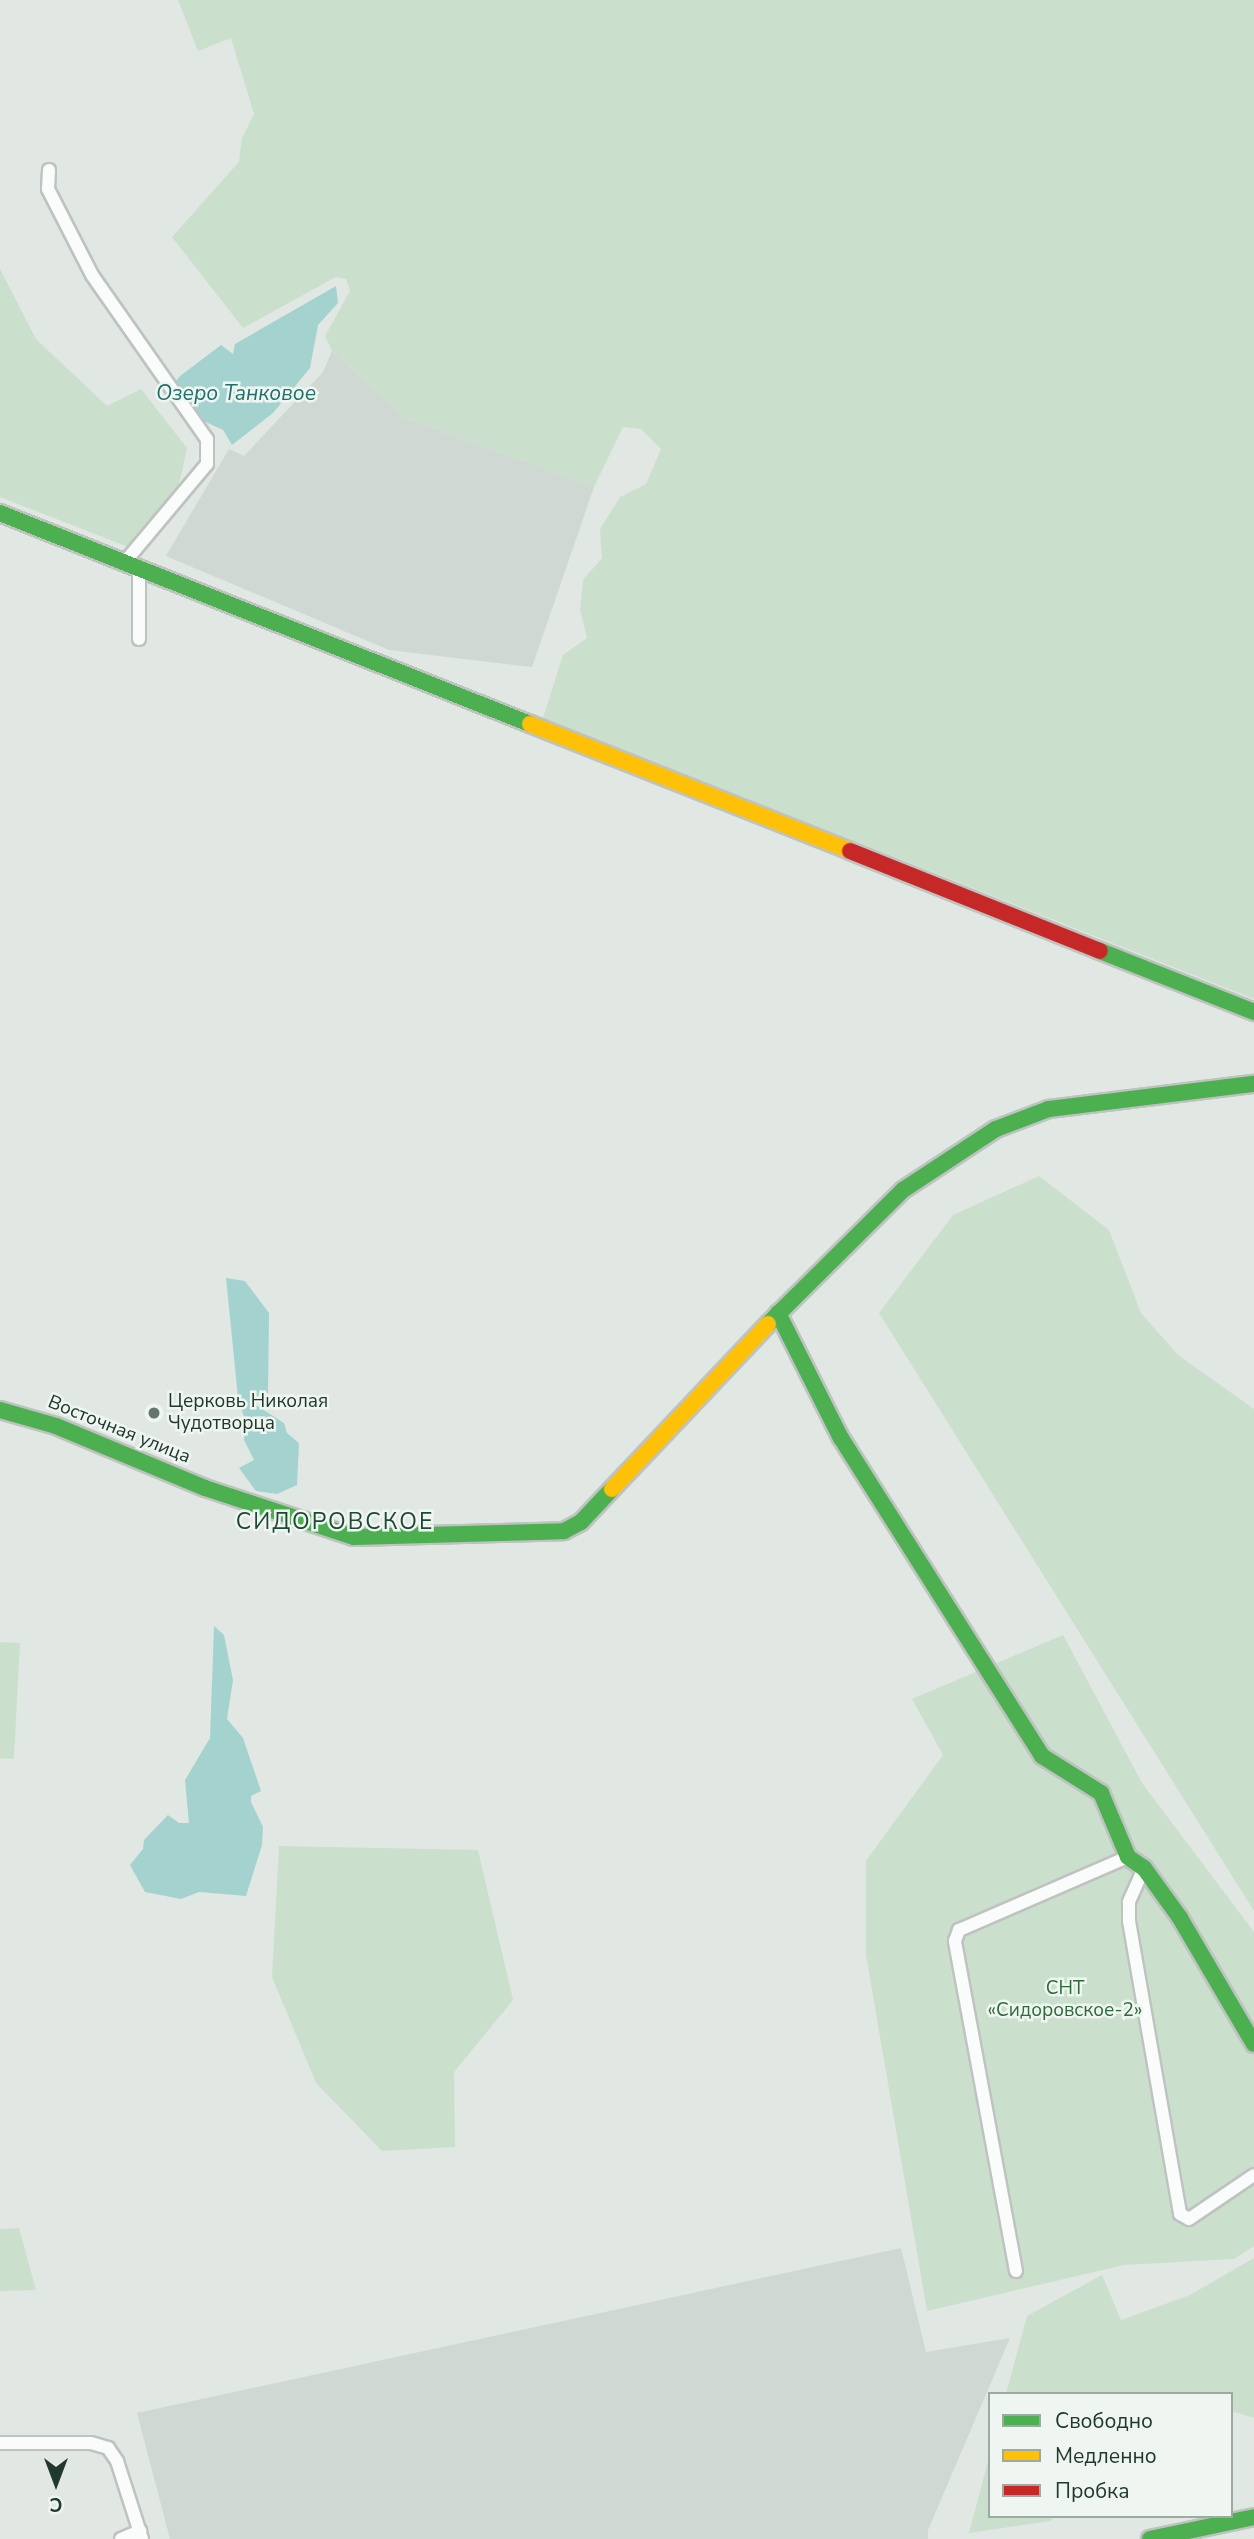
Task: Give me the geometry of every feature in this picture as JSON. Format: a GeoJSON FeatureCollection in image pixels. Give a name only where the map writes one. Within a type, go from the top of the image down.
{"type":"FeatureCollection","features":[{"type":"Feature","properties":{"kind":"main road"},"geometry":{"type":"LineString","coordinates":[[0,513],[1254,1012]]}},
{"type":"Feature","properties":{"kind":"main road","name":"Восточная улица"},"geometry":{"type":"LineString","coordinates":[[0,1410],[56,1426],[205,1489],[354,1537],[564,1531],[581,1522],[778,1313],[903,1190],[996,1129],[1049,1109],[1254,1084]]}},
{"type":"Feature","properties":{"kind":"main road"},"geometry":{"type":"LineString","coordinates":[[778,1313],[841,1438],[1042,1756],[1101,1793],[1128,1857],[1144,1868],[1254,2044]]}},
{"type":"Feature","properties":{"kind":"main road"},"geometry":{"type":"LineString","coordinates":[[1150,2539],[1254,2517]]}},
{"type":"Feature","properties":{"kind":"street"},"geometry":{"type":"LineString","coordinates":[[49,170],[48,189],[92,275],[207,439],[206,464],[132,566],[139,639]]}},
{"type":"Feature","properties":{"kind":"street"},"geometry":{"type":"LineString","coordinates":[[1016,2271],[955,1941],[959,1930],[1128,1857]]}},
{"type":"Feature","properties":{"kind":"street"},"geometry":{"type":"LineString","coordinates":[[1144,1868],[1129,1902],[1129,1921],[1180,2214],[1189,2219],[1254,2175]]}},
{"type":"Feature","properties":{"kind":"street"},"geometry":{"type":"LineString","coordinates":[[0,2442],[100,2445],[114,2455],[141,2535],[121,2539]]}},
{"type":"Feature","properties":{"kind":"shaded area"},"geometry":{"type":"Polygon","coordinates":[[[332,351],[405,418],[594,487],[532,667],[389,650],[166,556],[229,449],[244,456],[323,372],[332,351]]]}},
{"type":"Feature","properties":{"kind":"shaded area"},"geometry":{"type":"Polygon","coordinates":[[[901,2248],[926,2352],[1010,2338],[928,2530],[928,2539],[170,2539],[137,2413],[901,2248]]]}},
{"type":"Feature","properties":{"kind":"green space"},"geometry":{"type":"Polygon","coordinates":[[[178,0],[1254,0],[1254,999],[543,718],[563,655],[587,638],[580,610],[583,580],[602,558],[600,529],[620,497],[646,484],[661,449],[641,429],[623,427],[594,487],[405,418],[332,351],[325,336],[350,291],[346,279],[336,277],[243,328],[172,237],[239,162],[242,138],[254,114],[231,38],[198,51],[178,0]]]}},
{"type":"Feature","properties":{"kind":"green space"},"geometry":{"type":"Polygon","coordinates":[[[0,269],[36,339],[107,406],[141,389],[187,448],[177,494],[131,548],[0,497],[0,269]]]}},
{"type":"Feature","properties":{"kind":"green space"},"geometry":{"type":"Polygon","coordinates":[[[1039,1176],[1109,1230],[1141,1313],[1178,1355],[1254,1409],[1254,1911],[879,1313],[953,1215],[1039,1176]]]}},
{"type":"Feature","properties":{"kind":"green space","name":"СНТ «Сидоровское-2»"},"geometry":{"type":"Polygon","coordinates":[[[1063,1635],[1142,1783],[1254,1932],[1254,2246],[1234,2259],[1124,2265],[927,2311],[866,1955],[866,1861],[943,1755],[912,1699],[1063,1635]]]}},
{"type":"Feature","properties":{"kind":"green space"},"geometry":{"type":"Polygon","coordinates":[[[0,1642],[20,1643],[14,1759],[0,1758],[0,1642]]]}},
{"type":"Feature","properties":{"kind":"green space"},"geometry":{"type":"Polygon","coordinates":[[[279,1846],[478,1850],[513,2000],[454,2072],[455,2147],[382,2151],[316,2083],[272,1977],[279,1846]]]}},
{"type":"Feature","properties":{"kind":"green space"},"geometry":{"type":"Polygon","coordinates":[[[19,2228],[36,2290],[0,2291],[0,2229],[19,2228]]]}},
{"type":"Feature","properties":{"kind":"green space"},"geometry":{"type":"Polygon","coordinates":[[[1254,2258],[1254,2418],[1233,2412],[1233,2392],[1007,2392],[1027,2316],[1102,2275],[1121,2320],[1190,2295],[1254,2258]]]}},
{"type":"Feature","properties":{"kind":"green space"},"geometry":{"type":"Polygon","coordinates":[[[988,2462],[988,2518],[1052,2518],[1051,2521],[969,2533],[988,2462]]]}},
{"type":"Feature","properties":{"kind":"water","name":"Озеро Танковое"},"geometry":{"type":"Polygon","coordinates":[[[336,286],[338,303],[318,325],[310,368],[273,413],[232,445],[223,430],[197,418],[173,385],[180,376],[221,345],[233,354],[235,344],[336,286]]]}},
{"type":"Feature","properties":{"kind":"water"},"geometry":{"type":"Polygon","coordinates":[[[226,1278],[245,1281],[269,1313],[268,1393],[260,1390],[256,1405],[284,1423],[287,1433],[299,1443],[297,1485],[277,1494],[256,1491],[239,1468],[254,1460],[244,1440],[246,1423],[238,1398],[226,1278]]]}},
{"type":"Feature","properties":{"kind":"water"},"geometry":{"type":"Polygon","coordinates":[[[214,1626],[224,1635],[233,1680],[227,1719],[243,1738],[261,1791],[251,1796],[251,1802],[263,1827],[262,1845],[246,1896],[199,1892],[181,1899],[145,1892],[130,1865],[143,1849],[144,1840],[168,1815],[179,1823],[189,1823],[185,1780],[210,1738],[214,1626]]]}},
{"type":"Feature","properties":{"kind":"traffic: fast"},"geometry":{"type":"LineString","coordinates":[[0,513],[530,724]]}},
{"type":"Feature","properties":{"kind":"traffic: fast"},"geometry":{"type":"LineString","coordinates":[[1100,951],[1254,1012]]}},
{"type":"Feature","properties":{"kind":"traffic: fast"},"geometry":{"type":"LineString","coordinates":[[768,1324],[903,1190],[996,1129],[1049,1109],[1254,1084]]}},
{"type":"Feature","properties":{"kind":"traffic: fast"},"geometry":{"type":"LineString","coordinates":[[778,1313],[841,1438],[1042,1756],[1101,1793],[1128,1857],[1144,1868],[1180,1918],[1254,2044]]}},
{"type":"Feature","properties":{"kind":"traffic: fast"},"geometry":{"type":"LineString","coordinates":[[0,1410],[56,1426],[205,1488],[354,1537],[564,1531],[581,1522],[612,1489]]}},
{"type":"Feature","properties":{"kind":"traffic: fast"},"geometry":{"type":"LineString","coordinates":[[1150,2539],[1254,2517]]}},
{"type":"Feature","properties":{"kind":"traffic: slow"},"geometry":{"type":"LineString","coordinates":[[530,724],[850,851]]}},
{"type":"Feature","properties":{"kind":"traffic: slow"},"geometry":{"type":"LineString","coordinates":[[612,1489],[768,1324]]}},
{"type":"Feature","properties":{"kind":"traffic: jam"},"geometry":{"type":"LineString","coordinates":[[850,851],[1100,951]]}},
{"type":"Feature","properties":{"kind":"place","name":"Церковь Николая Чудотворца"},"geometry":{"type":"Point","coordinates":[154,1413]}},
{"type":"Feature","properties":{"kind":"district","name":"СИДОРОВСКОЕ"},"geometry":{"type":"Point","coordinates":[335,1522]}}]}
